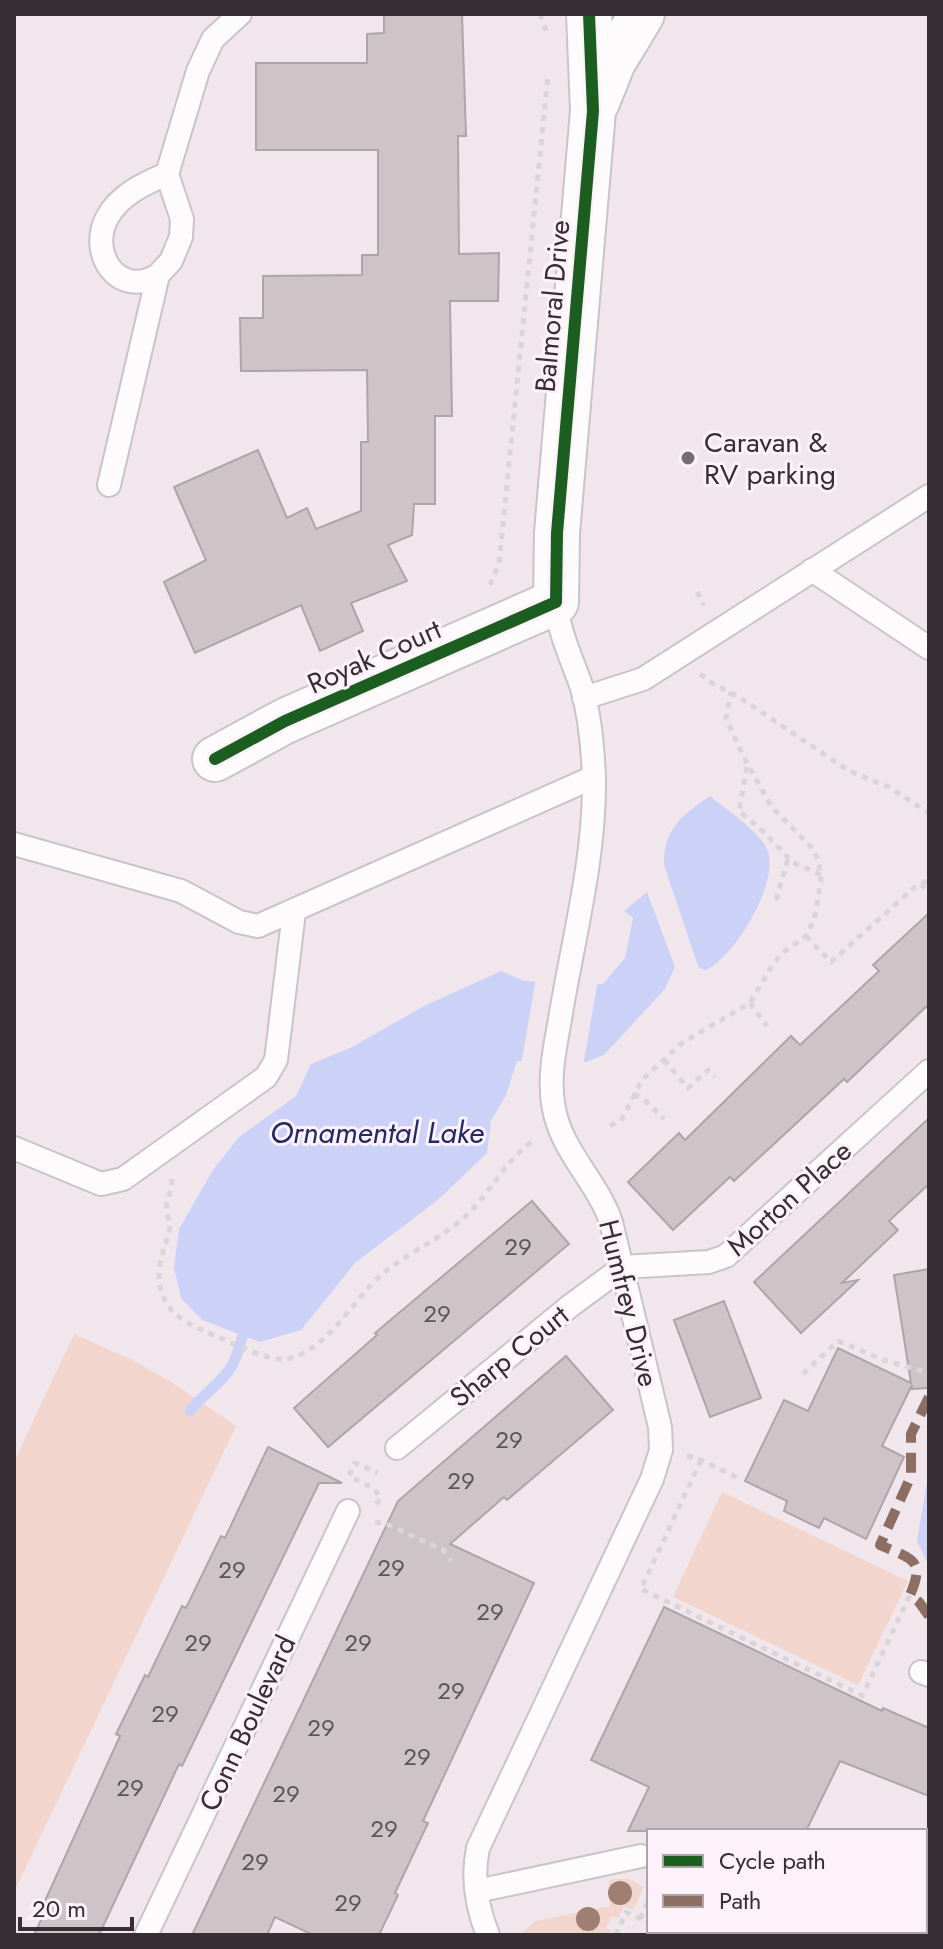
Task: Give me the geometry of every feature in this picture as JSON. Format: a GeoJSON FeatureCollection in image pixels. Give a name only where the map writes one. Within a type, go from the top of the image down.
{"type":"FeatureCollection","features":[{"type":"Feature","properties":{"kind":"street","name":"Balmoral Drive"},"geometry":{"type":"LineString","coordinates":[[556,602],[557,533],[593,111],[589,14]]}},
{"type":"Feature","properties":{"kind":"street"},"geometry":{"type":"LineString","coordinates":[[615,14],[636,14]]}},
{"type":"Feature","properties":{"kind":"street","name":"Balmoral Drive"},"geometry":{"type":"LineString","coordinates":[[593,111],[613,62],[642,14]]}},
{"type":"Feature","properties":{"kind":"street","name":"Royak Court"},"geometry":{"type":"LineString","coordinates":[[215,759],[285,721],[556,602]]}},
{"type":"Feature","properties":{"kind":"lane"},"geometry":{"type":"LineString","coordinates":[[109,485],[158,275],[176,252],[183,228],[181,212],[167,174],[205,53],[219,32],[240,14]]}},
{"type":"Feature","properties":{"kind":"lane"},"geometry":{"type":"LineString","coordinates":[[158,275],[144,281],[120,277],[107,266],[101,247],[105,222],[116,206],[141,186],[167,174]]}},
{"type":"Feature","properties":{"kind":"lane"},"geometry":{"type":"LineString","coordinates":[[584,698],[636,682],[929,496]]}},
{"type":"Feature","properties":{"kind":"lane"},"geometry":{"type":"LineString","coordinates":[[812,570],[929,648]]}},
{"type":"Feature","properties":{"kind":"lane","name":"Humfrey Drive"},"geometry":{"type":"LineString","coordinates":[[488,1935],[474,1875],[478,1848],[658,1462],[662,1445],[623,1267],[607,1210],[560,1131],[552,1089],[554,1054],[589,851],[594,777],[584,698],[559,628],[556,602]]}},
{"type":"Feature","properties":{"kind":"lane"},"geometry":{"type":"LineString","coordinates":[[14,844],[181,891],[249,925],[268,923],[594,777]]}},
{"type":"Feature","properties":{"kind":"lane"},"geometry":{"type":"LineString","coordinates":[[14,1148],[101,1184],[123,1179],[263,1079],[272,1070],[277,1054],[294,912]]}},
{"type":"Feature","properties":{"kind":"lane","name":"Morton Place"},"geometry":{"type":"LineString","coordinates":[[623,1267],[709,1262],[726,1256],[929,1071]]}},
{"type":"Feature","properties":{"kind":"lane","name":"Sharp Court"},"geometry":{"type":"LineString","coordinates":[[397,1448],[570,1306],[623,1267]]}},
{"type":"Feature","properties":{"kind":"lane","name":"Conn Boulevard"},"geometry":{"type":"LineString","coordinates":[[146,1935],[348,1511]]}},
{"type":"Feature","properties":{"kind":"lane"},"geometry":{"type":"LineString","coordinates":[[477,1891],[641,1856]]}},
{"type":"Feature","properties":{"kind":"path"},"geometry":{"type":"LineString","coordinates":[[540,14],[549,39]]}},
{"type":"Feature","properties":{"kind":"path"},"geometry":{"type":"LineString","coordinates":[[489,588],[499,564],[549,63]]}},
{"type":"Feature","properties":{"kind":"path"},"geometry":{"type":"LineString","coordinates":[[697,592],[703,602],[704,616],[698,625],[676,641],[705,679],[731,692],[849,771],[889,787],[929,813]]}},
{"type":"Feature","properties":{"kind":"path"},"geometry":{"type":"LineString","coordinates":[[610,1126],[622,1119],[642,1080],[664,1060],[698,1031],[750,1003],[773,964],[806,936],[814,920],[821,875],[819,861],[811,847],[776,812],[748,766],[726,718],[731,692]]}},
{"type":"Feature","properties":{"kind":"path"},"geometry":{"type":"LineString","coordinates":[[748,766],[739,811],[798,867],[821,875]]}},
{"type":"Feature","properties":{"kind":"path"},"geometry":{"type":"LineString","coordinates":[[776,900],[788,858]]}},
{"type":"Feature","properties":{"kind":"path"},"geometry":{"type":"LineString","coordinates":[[806,936],[831,962],[929,880]]}},
{"type":"Feature","properties":{"kind":"path"},"geometry":{"type":"LineString","coordinates":[[921,884],[929,893]]}},
{"type":"Feature","properties":{"kind":"path"},"geometry":{"type":"LineString","coordinates":[[750,1003],[767,1026]]}},
{"type":"Feature","properties":{"kind":"path"},"geometry":{"type":"LineString","coordinates":[[664,1060],[688,1088],[708,1070],[715,1077]]}},
{"type":"Feature","properties":{"kind":"path"},"geometry":{"type":"LineString","coordinates":[[634,1094],[664,1119]]}},
{"type":"Feature","properties":{"kind":"path"},"geometry":{"type":"LineString","coordinates":[[175,1142],[172,1188],[167,1204],[170,1229],[162,1252],[159,1283],[164,1299],[172,1312],[186,1323],[268,1357],[288,1358],[318,1342],[345,1317],[378,1277],[416,1249],[457,1225],[484,1197],[504,1166],[534,1140]]}},
{"type":"Feature","properties":{"kind":"path"},"geometry":{"type":"LineString","coordinates":[[803,1374],[838,1341],[884,1360],[929,1373]]}},
{"type":"Feature","properties":{"kind":"path"},"geometry":{"type":"LineString","coordinates":[[397,1448],[400,1455],[389,1478],[355,1463],[349,1476],[373,1488],[381,1498],[375,1504],[349,1491],[341,1507],[443,1550],[451,1561]]}},
{"type":"Feature","properties":{"kind":"path"},"geometry":{"type":"LineString","coordinates":[[682,1455],[701,1460],[740,1479]]}},
{"type":"Feature","properties":{"kind":"path"},"geometry":{"type":"LineString","coordinates":[[701,1460],[641,1589],[867,1698]]}},
{"type":"Feature","properties":{"kind":"path"},"geometry":{"type":"LineString","coordinates":[[866,1688],[910,1595]]}},
{"type":"Feature","properties":{"kind":"path"},"geometry":{"type":"LineString","coordinates":[[640,1919],[647,1904]]}},
{"type":"Feature","properties":{"kind":"path"},"geometry":{"type":"LineString","coordinates":[[616,1935],[626,1912],[647,1922]]}},
{"type":"Feature","properties":{"kind":"shaded area"},"geometry":{"type":"Polygon","coordinates":[[[74,1334],[134,1361],[171,1382],[236,1426],[14,1892],[14,1462],[74,1334]]]}},
{"type":"Feature","properties":{"kind":"shaded area"},"geometry":{"type":"Polygon","coordinates":[[[722,1492],[908,1581],[858,1685],[673,1597],[722,1492]]]}},
{"type":"Feature","properties":{"kind":"shaded area"},"geometry":{"type":"Polygon","coordinates":[[[611,1879],[629,1879],[644,1887],[633,1910],[624,1906],[618,1918],[612,1916],[606,1928],[612,1931],[610,1935],[519,1935],[536,1921],[610,1906],[611,1879]]]}},
{"type":"Feature","properties":{"kind":"water"},"geometry":{"type":"Polygon","coordinates":[[[710,796],[754,832],[765,845],[769,858],[763,894],[754,914],[730,949],[706,970],[699,968],[664,865],[667,842],[676,824],[710,796]]]}},
{"type":"Feature","properties":{"kind":"water","name":"Ornamental Lake"},"geometry":{"type":"Polygon","coordinates":[[[647,892],[675,967],[665,989],[604,1055],[586,1062],[517,1061],[506,1095],[491,1121],[487,1153],[439,1199],[355,1263],[301,1330],[260,1342],[202,1320],[181,1298],[174,1267],[179,1229],[213,1170],[239,1137],[296,1096],[311,1064],[350,1048],[426,1005],[501,971],[524,981],[603,984],[625,958],[633,918],[624,911],[647,892]]]}},
{"type":"Feature","properties":{"kind":"water"},"geometry":{"type":"Polygon","coordinates":[[[929,1470],[929,1567],[917,1541],[929,1470]]]}},
{"type":"Feature","properties":{"kind":"pier"},"geometry":{"type":"Polygon","coordinates":[[[536,978],[598,980],[583,1066],[521,1065],[536,978]]]}},
{"type":"Feature","properties":{"kind":"building"},"geometry":{"type":"Polygon","coordinates":[[[384,14],[462,14],[466,136],[458,136],[459,254],[499,253],[498,301],[450,301],[452,416],[435,416],[435,504],[414,504],[412,535],[388,545],[407,581],[351,603],[363,631],[320,651],[301,605],[195,653],[164,582],[206,560],[174,487],[258,450],[287,518],[307,508],[316,529],[361,511],[361,442],[368,442],[367,370],[241,371],[240,318],[263,318],[263,276],[362,275],[362,255],[378,255],[378,150],[256,150],[256,63],[367,63],[367,34],[384,33],[384,14]]]}},
{"type":"Feature","properties":{"kind":"building"},"geometry":{"type":"Polygon","coordinates":[[[929,913],[929,1004],[847,1082],[844,1079],[734,1181],[730,1177],[673,1230],[628,1182],[679,1133],[685,1140],[791,1036],[800,1045],[879,971],[873,965],[929,913]]]}},
{"type":"Feature","properties":{"kind":"building"},"geometry":{"type":"Polygon","coordinates":[[[929,1118],[929,1184],[889,1221],[898,1230],[842,1283],[858,1280],[801,1333],[754,1282],[929,1118]]]}},
{"type":"Feature","properties":{"kind":"building"},"geometry":{"type":"Polygon","coordinates":[[[532,1201],[569,1244],[328,1447],[294,1408],[377,1335],[375,1333],[532,1201]]]}},
{"type":"Feature","properties":{"kind":"building"},"geometry":{"type":"Polygon","coordinates":[[[929,1269],[929,1388],[912,1389],[912,1385],[882,1446],[904,1457],[866,1539],[824,1518],[819,1528],[784,1511],[787,1501],[745,1481],[784,1400],[808,1411],[838,1348],[911,1383],[894,1275],[929,1269]]]}},
{"type":"Feature","properties":{"kind":"building"},"geometry":{"type":"Polygon","coordinates":[[[724,1301],[761,1398],[710,1417],[674,1320],[724,1301]]]}},
{"type":"Feature","properties":{"kind":"building"},"geometry":{"type":"Polygon","coordinates":[[[566,1356],[613,1410],[450,1544],[534,1583],[423,1821],[428,1823],[379,1935],[313,1935],[275,1917],[267,1935],[192,1935],[398,1501],[566,1356]]]}},
{"type":"Feature","properties":{"kind":"building"},"geometry":{"type":"Polygon","coordinates":[[[268,1447],[342,1483],[319,1483],[182,1766],[179,1764],[99,1935],[34,1935],[48,1905],[44,1903],[120,1736],[116,1734],[182,1606],[186,1608],[221,1536],[225,1538],[268,1447]]]}},
{"type":"Feature","properties":{"kind":"building"},"geometry":{"type":"Polygon","coordinates":[[[664,1607],[882,1711],[883,1708],[929,1728],[929,1796],[840,1761],[807,1829],[628,1831],[649,1787],[591,1760],[664,1607]]]}},
{"type":"Feature","properties":{"kind":"waterway"},"geometry":{"type":"LineString","coordinates":[[190,1411],[231,1367],[246,1322]]}},
{"type":"Feature","properties":{"kind":"marked path"},"geometry":{"type":"LineString","coordinates":[[929,1397],[911,1434],[911,1476],[880,1545],[913,1561],[916,1574],[910,1595],[929,1616]]}},
{"type":"Feature","properties":{"kind":"cycle path"},"geometry":{"type":"LineString","coordinates":[[215,759],[285,721],[556,602],[557,533],[593,111],[589,14]]}},
{"type":"Feature","properties":{"kind":"place","name":"Caravan & RV parking"},"geometry":{"type":"Point","coordinates":[688,458]}}]}
